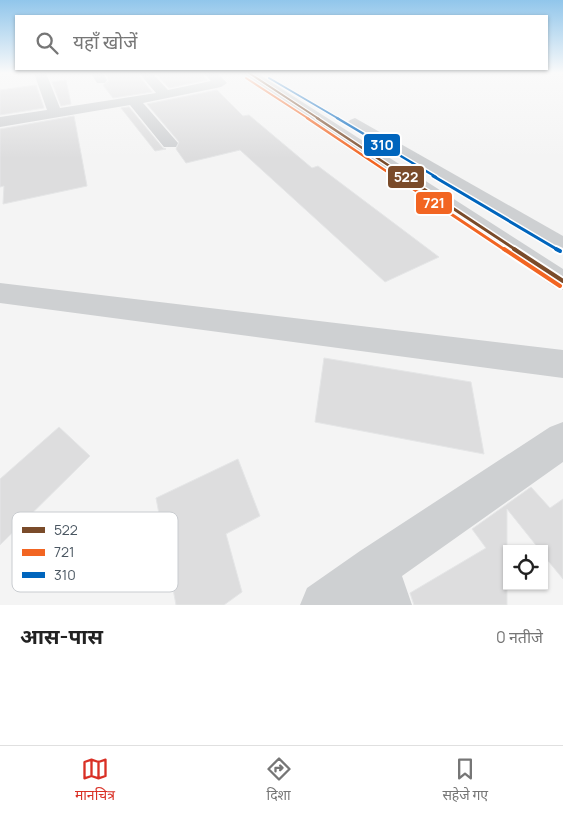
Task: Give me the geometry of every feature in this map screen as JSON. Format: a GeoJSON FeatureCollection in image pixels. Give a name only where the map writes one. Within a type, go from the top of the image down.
{"type":"FeatureCollection","features":[{"type":"Feature","properties":{"kind":"street"},"geometry":{"type":"LineString","coordinates":[[51,101],[55,112]]}},
{"type":"Feature","properties":{"kind":"street"},"geometry":{"type":"LineString","coordinates":[[0,122],[125,101]]}},
{"type":"Feature","properties":{"kind":"street"},"geometry":{"type":"LineString","coordinates":[[134,101],[170,143]]}},
{"type":"Feature","properties":{"kind":"street"},"geometry":{"type":"LineString","coordinates":[[292,101],[563,281]]}},
{"type":"Feature","properties":{"kind":"street"},"geometry":{"type":"LineString","coordinates":[[319,101],[563,246]]}},
{"type":"Feature","properties":{"kind":"street"},"geometry":{"type":"LineString","coordinates":[[0,293],[563,364]]}},
{"type":"Feature","properties":{"kind":"street"},"geometry":{"type":"LineString","coordinates":[[324,605],[382,586],[563,440]]}},
{"type":"Feature","properties":{"kind":"building"},"geometry":{"type":"Polygon","coordinates":[[[0,101],[42,101],[44,108],[0,115],[0,101]]]}},
{"type":"Feature","properties":{"kind":"building"},"geometry":{"type":"Polygon","coordinates":[[[59,101],[70,101],[71,104],[61,106],[59,101]]]}},
{"type":"Feature","properties":{"kind":"building"},"geometry":{"type":"Polygon","coordinates":[[[161,101],[228,101],[243,116],[249,115],[312,168],[318,166],[439,257],[385,282],[240,150],[186,163],[176,149],[179,142],[147,104],[161,101]]]}},
{"type":"Feature","properties":{"kind":"building"},"geometry":{"type":"Polygon","coordinates":[[[129,107],[163,148],[166,149],[155,151],[121,108],[129,107]]]}},
{"type":"Feature","properties":{"kind":"building"},"geometry":{"type":"Polygon","coordinates":[[[74,116],[87,186],[3,204],[4,186],[0,187],[0,129],[74,116]]]}},
{"type":"Feature","properties":{"kind":"building"},"geometry":{"type":"Polygon","coordinates":[[[324,358],[471,382],[484,454],[315,422],[324,358]]]}},
{"type":"Feature","properties":{"kind":"building"},"geometry":{"type":"Polygon","coordinates":[[[59,427],[90,456],[33,512],[12,512],[12,533],[0,545],[0,479],[59,427]]]}},
{"type":"Feature","properties":{"kind":"building"},"geometry":{"type":"Polygon","coordinates":[[[238,459],[260,516],[226,534],[242,592],[224,605],[176,605],[174,592],[178,592],[178,512],[159,512],[156,498],[238,459]]]}},
{"type":"Feature","properties":{"kind":"building"},"geometry":{"type":"Polygon","coordinates":[[[531,487],[550,508],[563,499],[563,579],[548,561],[548,545],[536,545],[507,509],[507,545],[503,545],[503,590],[507,590],[507,605],[414,605],[410,593],[486,548],[472,529],[531,487]]]}},
{"type":"Feature","properties":{"kind":"transit line","name":"721"},"geometry":{"type":"LineString","coordinates":[[281,101],[560,286]]}},
{"type":"Feature","properties":{"kind":"transit line","name":"522"},"geometry":{"type":"LineString","coordinates":[[292,101],[563,281]]}},
{"type":"Feature","properties":{"kind":"transit line","name":"310"},"geometry":{"type":"LineString","coordinates":[[308,101],[560,251]]}}]}
